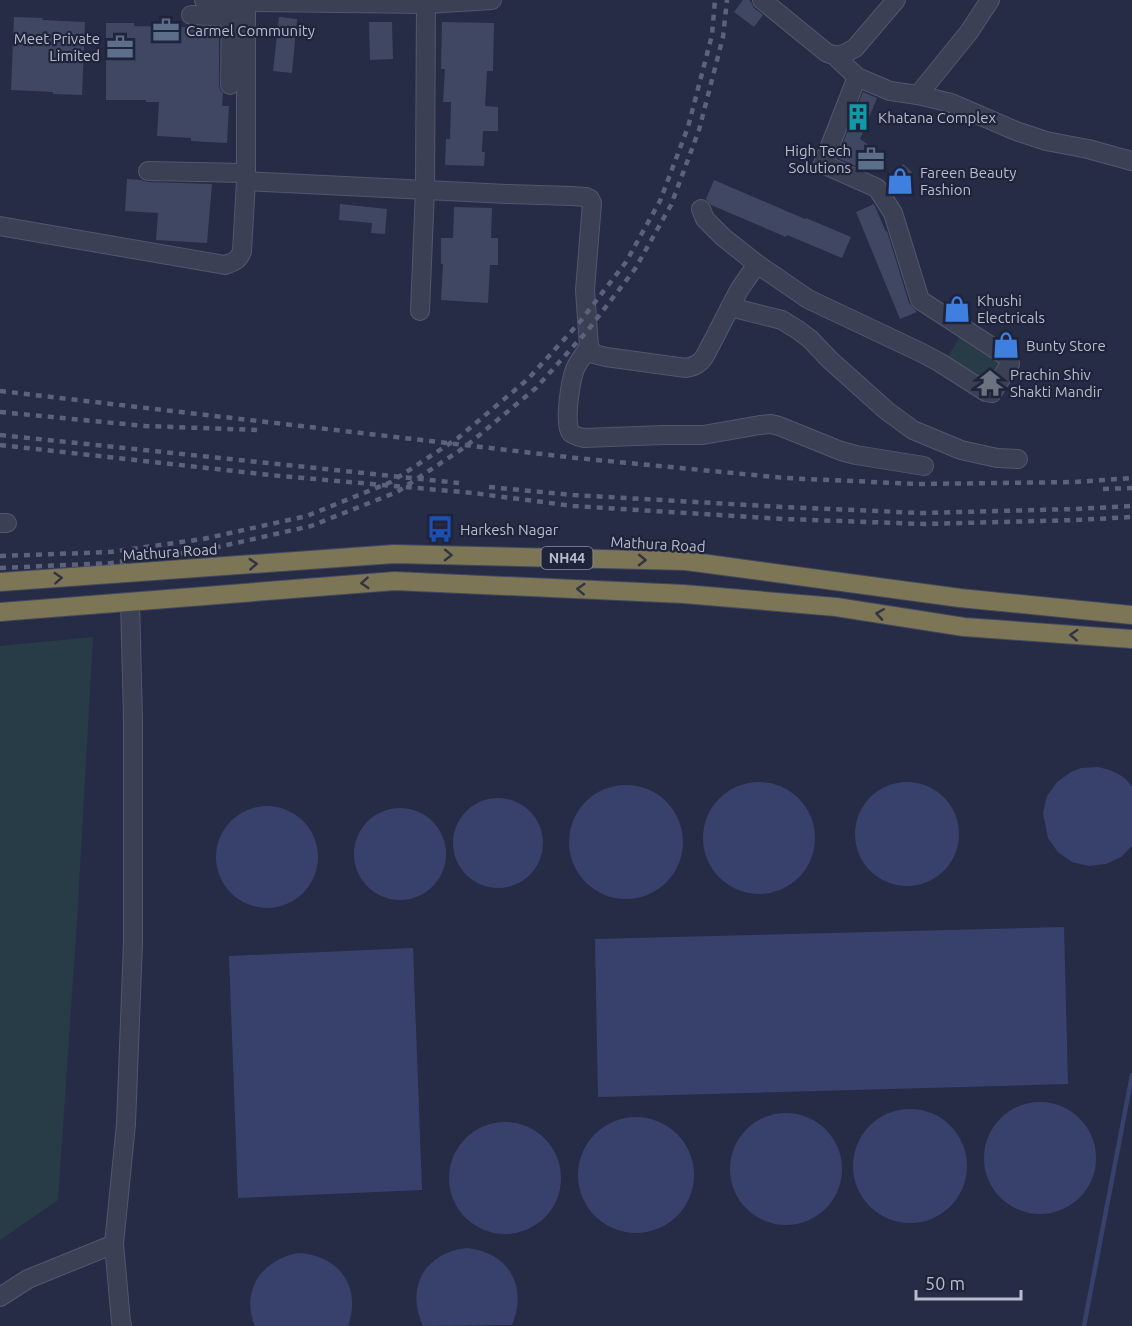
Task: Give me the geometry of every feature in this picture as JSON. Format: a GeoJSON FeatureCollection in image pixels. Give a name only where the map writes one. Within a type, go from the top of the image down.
{"type":"FeatureCollection","features":[{"type":"Feature","properties":{"kind":"highway","name":"Mathura Road"},"geometry":{"type":"LineString","coordinates":[[0,582],[394,554],[686,561],[960,598],[1132,615]]}},
{"type":"Feature","properties":{"kind":"highway","name":"NH44"},"geometry":{"type":"LineString","coordinates":[[0,612],[395,581],[684,594],[836,607],[964,627],[1132,639]]}},
{"type":"Feature","properties":{"kind":"street"},"geometry":{"type":"LineString","coordinates":[[204,0],[239,5],[492,0]]}},
{"type":"Feature","properties":{"kind":"street"},"geometry":{"type":"LineString","coordinates":[[762,0],[827,53],[835,56],[858,77],[890,91],[918,94],[951,103],[1046,141],[1132,161]]}},
{"type":"Feature","properties":{"kind":"street"},"geometry":{"type":"LineString","coordinates":[[835,56],[855,48],[896,0]]}},
{"type":"Feature","properties":{"kind":"street"},"geometry":{"type":"LineString","coordinates":[[918,94],[969,32],[990,0]]}},
{"type":"Feature","properties":{"kind":"street"},"geometry":{"type":"LineString","coordinates":[[420,311],[425,189],[426,2]]}},
{"type":"Feature","properties":{"kind":"street"},"geometry":{"type":"LineString","coordinates":[[191,15],[239,5]]}},
{"type":"Feature","properties":{"kind":"street"},"geometry":{"type":"LineString","coordinates":[[230,85],[239,5]]}},
{"type":"Feature","properties":{"kind":"street"},"geometry":{"type":"LineString","coordinates":[[0,226],[225,265],[240,257],[246,177],[239,5]]}},
{"type":"Feature","properties":{"kind":"street"},"geometry":{"type":"LineString","coordinates":[[701,209],[705,219],[712,226],[757,264],[807,299],[920,352],[986,392],[992,393],[1010,364],[1008,356],[920,300],[893,213],[877,188],[823,164],[858,77]]}},
{"type":"Feature","properties":{"kind":"street"},"geometry":{"type":"LineString","coordinates":[[148,171],[586,197],[592,203],[585,290],[589,347],[594,354],[606,357],[686,368],[696,366],[702,362],[739,290],[757,264]]}},
{"type":"Feature","properties":{"kind":"street"},"geometry":{"type":"LineString","coordinates":[[730,307],[782,320],[798,330],[887,411],[913,430],[961,450],[997,458],[1018,459]]}},
{"type":"Feature","properties":{"kind":"street"},"geometry":{"type":"LineString","coordinates":[[589,347],[574,370],[570,392],[567,426],[576,436],[592,438],[703,435],[771,424],[848,453],[924,466]]}},
{"type":"Feature","properties":{"kind":"street"},"geometry":{"type":"LineString","coordinates":[[122,1326],[114,1244],[126,1124],[133,943],[133,718],[130,602]]}},
{"type":"Feature","properties":{"kind":"street"},"geometry":{"type":"LineString","coordinates":[[0,1297],[28,1279],[114,1244]]}},
{"type":"Feature","properties":{"kind":"shaded area"},"geometry":{"type":"Polygon","coordinates":[[[962,334],[1003,363],[990,386],[943,364],[962,334]]]}},
{"type":"Feature","properties":{"kind":"shaded area"},"geometry":{"type":"Polygon","coordinates":[[[93,637],[58,1200],[0,1240],[0,646],[93,637]]]}},
{"type":"Feature","properties":{"kind":"water"},"geometry":{"type":"Polygon","coordinates":[[[1098,767],[1121,776],[1132,787],[1132,846],[1121,857],[1106,864],[1089,866],[1072,862],[1058,852],[1048,838],[1043,813],[1047,796],[1057,782],[1081,768],[1098,767]]]}},
{"type":"Feature","properties":{"kind":"water"},"geometry":{"type":"Polygon","coordinates":[[[759,782],[780,786],[799,798],[811,817],[815,838],[811,859],[799,878],[780,890],[759,894],[738,890],[719,878],[707,859],[703,838],[707,817],[719,798],[738,786],[759,782]]]}},
{"type":"Feature","properties":{"kind":"water"},"geometry":{"type":"Polygon","coordinates":[[[907,782],[927,786],[944,797],[955,814],[959,834],[955,854],[944,871],[927,882],[907,886],[887,882],[870,871],[859,854],[855,834],[859,814],[870,797],[887,786],[907,782]]]}},
{"type":"Feature","properties":{"kind":"water"},"geometry":{"type":"Polygon","coordinates":[[[626,785],[648,789],[658,794],[674,810],[679,820],[683,842],[679,864],[674,874],[658,890],[648,895],[626,899],[604,895],[594,890],[578,874],[573,864],[569,842],[573,820],[578,810],[594,794],[604,789],[626,785]]]}},
{"type":"Feature","properties":{"kind":"water"},"geometry":{"type":"Polygon","coordinates":[[[498,798],[523,806],[535,818],[543,843],[535,868],[523,880],[498,888],[473,880],[461,868],[453,843],[461,818],[473,806],[498,798]]]}},
{"type":"Feature","properties":{"kind":"water"},"geometry":{"type":"Polygon","coordinates":[[[267,806],[287,810],[303,821],[314,837],[318,857],[314,877],[303,893],[287,904],[267,908],[247,904],[231,893],[220,877],[216,857],[220,837],[231,821],[247,810],[267,806]]]}},
{"type":"Feature","properties":{"kind":"water"},"geometry":{"type":"Polygon","coordinates":[[[400,808],[417,812],[432,822],[442,837],[446,854],[442,871],[432,886],[417,896],[400,900],[383,896],[368,886],[358,871],[354,854],[358,837],[368,822],[383,812],[400,808]]]}},
{"type":"Feature","properties":{"kind":"water"},"geometry":{"type":"Polygon","coordinates":[[[1064,927],[1068,1084],[598,1097],[595,939],[1064,927]]]}},
{"type":"Feature","properties":{"kind":"water"},"geometry":{"type":"Polygon","coordinates":[[[413,948],[422,1190],[238,1198],[229,956],[413,948]]]}},
{"type":"Feature","properties":{"kind":"water"},"geometry":{"type":"Polygon","coordinates":[[[1040,1102],[1061,1107],[1079,1119],[1091,1137],[1096,1158],[1091,1179],[1079,1197],[1061,1209],[1040,1214],[1019,1209],[1001,1197],[989,1179],[984,1158],[989,1137],[1001,1119],[1019,1107],[1040,1102]]]}},
{"type":"Feature","properties":{"kind":"water"},"geometry":{"type":"Polygon","coordinates":[[[910,1109],[932,1113],[942,1118],[958,1134],[963,1144],[967,1166],[963,1188],[958,1198],[942,1214],[932,1219],[910,1223],[888,1219],[878,1214],[862,1198],[857,1188],[853,1166],[857,1144],[862,1134],[878,1118],[888,1113],[910,1109]]]}},
{"type":"Feature","properties":{"kind":"water"},"geometry":{"type":"Polygon","coordinates":[[[786,1113],[807,1117],[826,1129],[838,1148],[842,1169],[838,1190],[826,1209],[807,1221],[786,1225],[765,1221],[746,1209],[734,1190],[730,1169],[734,1148],[746,1129],[765,1117],[786,1113]]]}},
{"type":"Feature","properties":{"kind":"water"},"geometry":{"type":"Polygon","coordinates":[[[636,1117],[658,1122],[677,1134],[689,1153],[694,1175],[689,1197],[677,1216],[658,1228],[636,1233],[614,1228],[595,1216],[583,1197],[578,1175],[583,1153],[595,1134],[614,1122],[636,1117]]]}},
{"type":"Feature","properties":{"kind":"water"},"geometry":{"type":"Polygon","coordinates":[[[505,1122],[527,1126],[545,1138],[557,1156],[561,1178],[557,1200],[545,1218],[527,1230],[505,1234],[483,1230],[465,1218],[453,1200],[449,1178],[453,1156],[465,1138],[483,1126],[505,1122]]]}},
{"type":"Feature","properties":{"kind":"water"},"geometry":{"type":"Polygon","coordinates":[[[467,1248],[494,1256],[511,1274],[518,1298],[512,1325],[423,1326],[416,1298],[422,1274],[440,1257],[452,1251],[467,1248]]]}},
{"type":"Feature","properties":{"kind":"water"},"geometry":{"type":"Polygon","coordinates":[[[298,1253],[325,1260],[344,1276],[352,1298],[352,1312],[348,1326],[255,1326],[250,1300],[257,1279],[274,1262],[298,1253]]]}},
{"type":"Feature","properties":{"kind":"building"},"geometry":{"type":"Polygon","coordinates":[[[743,0],[749,0],[754,8],[763,15],[754,27],[734,12],[743,0]]]}},
{"type":"Feature","properties":{"kind":"building"},"geometry":{"type":"Polygon","coordinates":[[[14,17],[85,22],[82,95],[11,90],[14,17]]]}},
{"type":"Feature","properties":{"kind":"building"},"geometry":{"type":"Polygon","coordinates":[[[279,17],[297,19],[292,73],[273,71],[279,17]]]}},
{"type":"Feature","properties":{"kind":"building"},"geometry":{"type":"Polygon","coordinates":[[[369,22],[392,22],[393,59],[370,60],[369,22]]]}},
{"type":"Feature","properties":{"kind":"building"},"geometry":{"type":"Polygon","coordinates":[[[442,22],[494,23],[493,71],[487,71],[485,106],[498,107],[498,131],[483,131],[484,166],[445,165],[446,139],[450,139],[451,102],[443,102],[445,69],[441,69],[442,22]]]}},
{"type":"Feature","properties":{"kind":"building"},"geometry":{"type":"Polygon","coordinates":[[[106,23],[219,28],[219,85],[223,93],[222,106],[229,106],[227,143],[157,136],[159,102],[106,100],[106,23]]]}},
{"type":"Feature","properties":{"kind":"building","name":"Khatana Complex"},"geometry":{"type":"Polygon","coordinates":[[[863,92],[877,98],[860,139],[869,145],[860,165],[858,164],[860,168],[837,158],[863,92]]]}},
{"type":"Feature","properties":{"kind":"building"},"geometry":{"type":"Polygon","coordinates":[[[903,164],[912,172],[900,191],[890,184],[903,164]]]}},
{"type":"Feature","properties":{"kind":"building"},"geometry":{"type":"Polygon","coordinates":[[[127,179],[212,184],[207,243],[156,240],[158,213],[125,211],[127,179]]]}},
{"type":"Feature","properties":{"kind":"building"},"geometry":{"type":"Polygon","coordinates":[[[714,180],[851,237],[842,258],[711,205],[706,199],[714,180]]]}},
{"type":"Feature","properties":{"kind":"building"},"geometry":{"type":"Polygon","coordinates":[[[340,204],[387,209],[385,234],[371,233],[372,223],[339,220],[340,204]]]}},
{"type":"Feature","properties":{"kind":"building"},"geometry":{"type":"Polygon","coordinates":[[[874,204],[887,231],[909,303],[917,312],[900,319],[856,212],[874,204]]]}},
{"type":"Feature","properties":{"kind":"building"},"geometry":{"type":"Polygon","coordinates":[[[454,207],[492,208],[491,238],[498,238],[498,265],[490,265],[488,303],[441,300],[443,264],[441,264],[441,238],[453,238],[454,207]]]}},
{"type":"Feature","properties":{"kind":"waterway"},"geometry":{"type":"LineString","coordinates":[[1084,1326],[1132,1075]]}},
{"type":"Feature","properties":{"kind":"railway"},"geometry":{"type":"LineString","coordinates":[[0,556],[110,552],[203,539],[307,516],[391,482],[458,438],[528,379],[579,323],[626,262],[660,201],[688,127],[712,35],[715,0]]}},
{"type":"Feature","properties":{"kind":"railway"},"geometry":{"type":"LineString","coordinates":[[0,568],[111,563],[205,550],[311,526],[397,492],[465,447],[536,388],[588,330],[635,269],[671,205],[699,130],[723,37],[727,0]]}},
{"type":"Feature","properties":{"kind":"railway"},"geometry":{"type":"LineString","coordinates":[[0,391],[576,458],[785,478],[918,484],[1075,482],[1132,478]]}},
{"type":"Feature","properties":{"kind":"railway"},"geometry":{"type":"LineString","coordinates":[[0,412],[145,426],[257,430]]}},
{"type":"Feature","properties":{"kind":"railway"},"geometry":{"type":"LineString","coordinates":[[0,435],[459,483]]}},
{"type":"Feature","properties":{"kind":"railway"},"geometry":{"type":"LineString","coordinates":[[0,445],[270,475],[473,493],[573,506],[784,519],[924,524],[1132,517]]}},
{"type":"Feature","properties":{"kind":"railway"},"geometry":{"type":"LineString","coordinates":[[489,487],[573,495],[922,513],[1132,506]]}},
{"type":"Feature","properties":{"kind":"railway"},"geometry":{"type":"LineString","coordinates":[[1103,489],[1132,488]]}},
{"type":"Feature","properties":{"kind":"place","name":"Carmel Community"},"geometry":{"type":"Point","coordinates":[166,30]}},
{"type":"Feature","properties":{"kind":"place","name":"Meet Private Limited"},"geometry":{"type":"Point","coordinates":[120,47]}},
{"type":"Feature","properties":{"kind":"place","name":"Khatana Complex"},"geometry":{"type":"Point","coordinates":[858,117]}},
{"type":"Feature","properties":{"kind":"place","name":"High Tech Solutions"},"geometry":{"type":"Point","coordinates":[871,159]}},
{"type":"Feature","properties":{"kind":"place","name":"Fareen Beauty Fashion"},"geometry":{"type":"Point","coordinates":[900,181]}},
{"type":"Feature","properties":{"kind":"place","name":"Khushi Electricals"},"geometry":{"type":"Point","coordinates":[957,309]}},
{"type":"Feature","properties":{"kind":"place","name":"Bunty Store"},"geometry":{"type":"Point","coordinates":[1006,345]}},
{"type":"Feature","properties":{"kind":"place","name":"Prachin Shiv Shakti Mandir"},"geometry":{"type":"Point","coordinates":[990,383]}},
{"type":"Feature","properties":{"kind":"place","name":"Harkesh Nagar"},"geometry":{"type":"Point","coordinates":[440,529]}}]}
